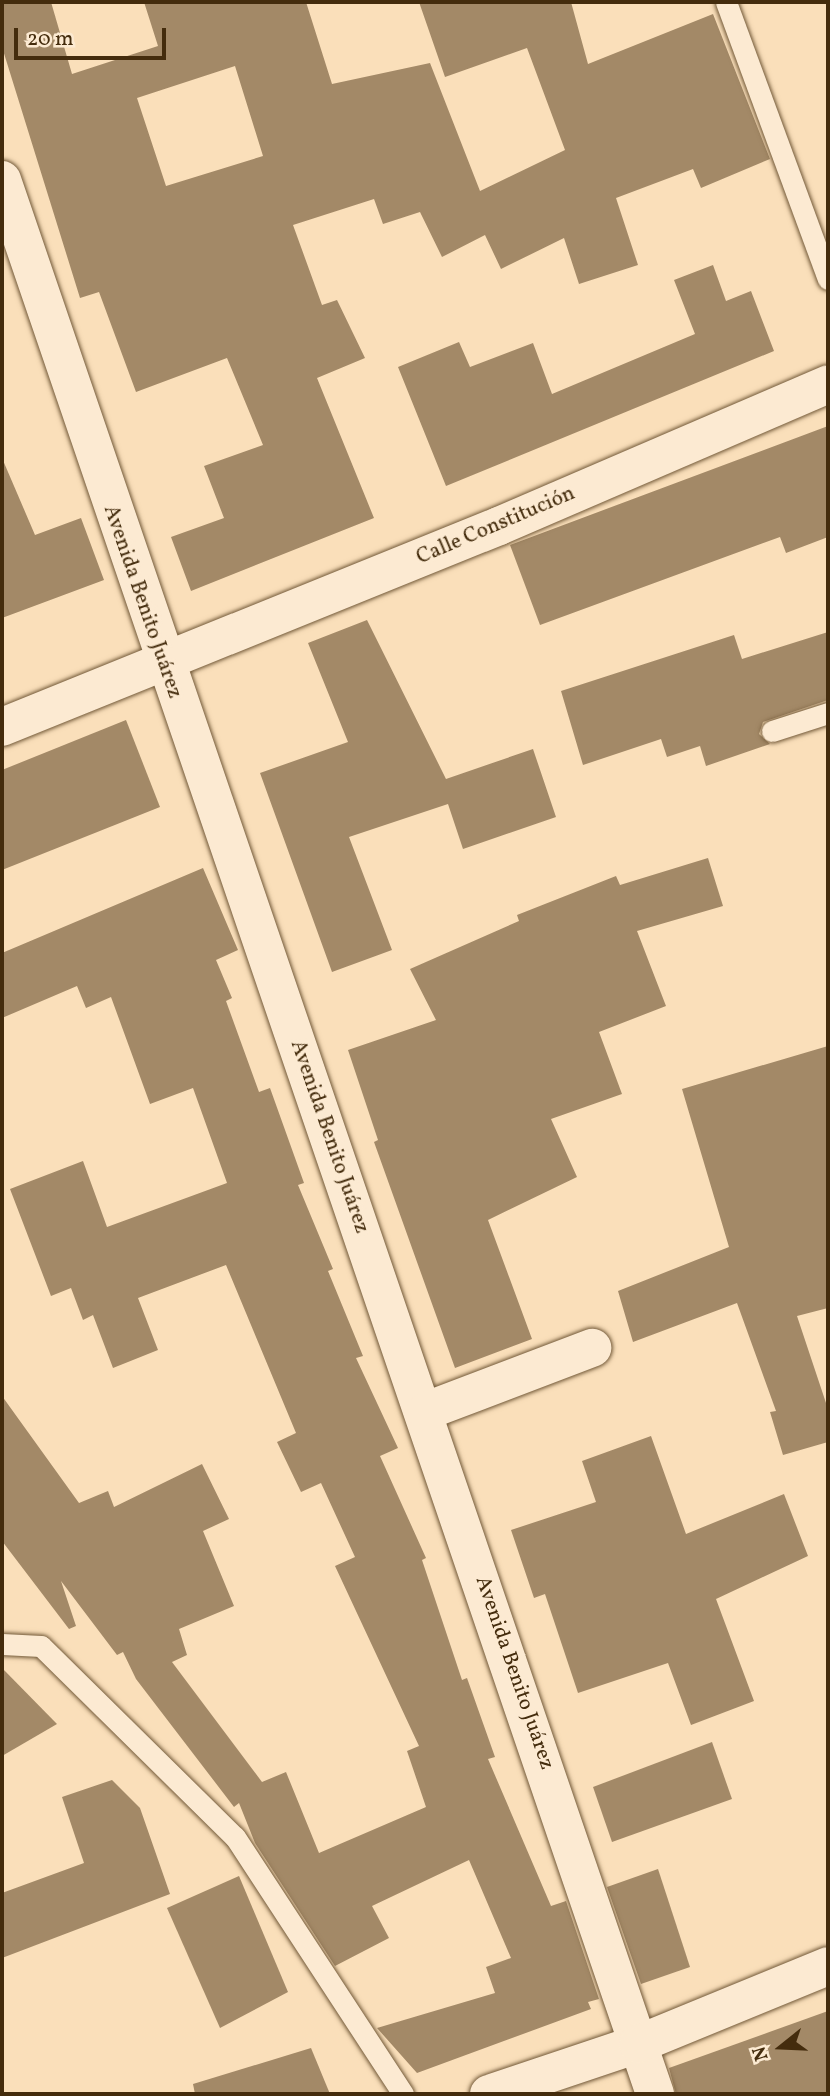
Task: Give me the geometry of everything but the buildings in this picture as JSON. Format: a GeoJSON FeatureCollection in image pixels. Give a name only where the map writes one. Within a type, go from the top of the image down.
{"type":"FeatureCollection","features":[{"type":"Feature","properties":{"kind":"street","name":"Avenida Benito Juárez"},"geometry":{"type":"LineString","coordinates":[[2,180],[163,665],[426,1411],[655,2094]]}},
{"type":"Feature","properties":{"kind":"street","name":"Calle Constitución"},"geometry":{"type":"LineString","coordinates":[[2,727],[163,665],[828,384]]}},
{"type":"Feature","properties":{"kind":"street"},"geometry":{"type":"LineString","coordinates":[[426,1411],[592,1348]]}},
{"type":"Feature","properties":{"kind":"street"},"geometry":{"type":"LineString","coordinates":[[489,2094],[639,2044],[828,1966]]}},
{"type":"Feature","properties":{"kind":"lane"},"geometry":{"type":"LineString","coordinates":[[726,2],[828,279]]}},
{"type":"Feature","properties":{"kind":"lane"},"geometry":{"type":"LineString","coordinates":[[772,731],[828,713]]}},
{"type":"Feature","properties":{"kind":"lane"},"geometry":{"type":"LineString","coordinates":[[2,1644],[41,1646],[234,1836],[403,2094]]}}]}
